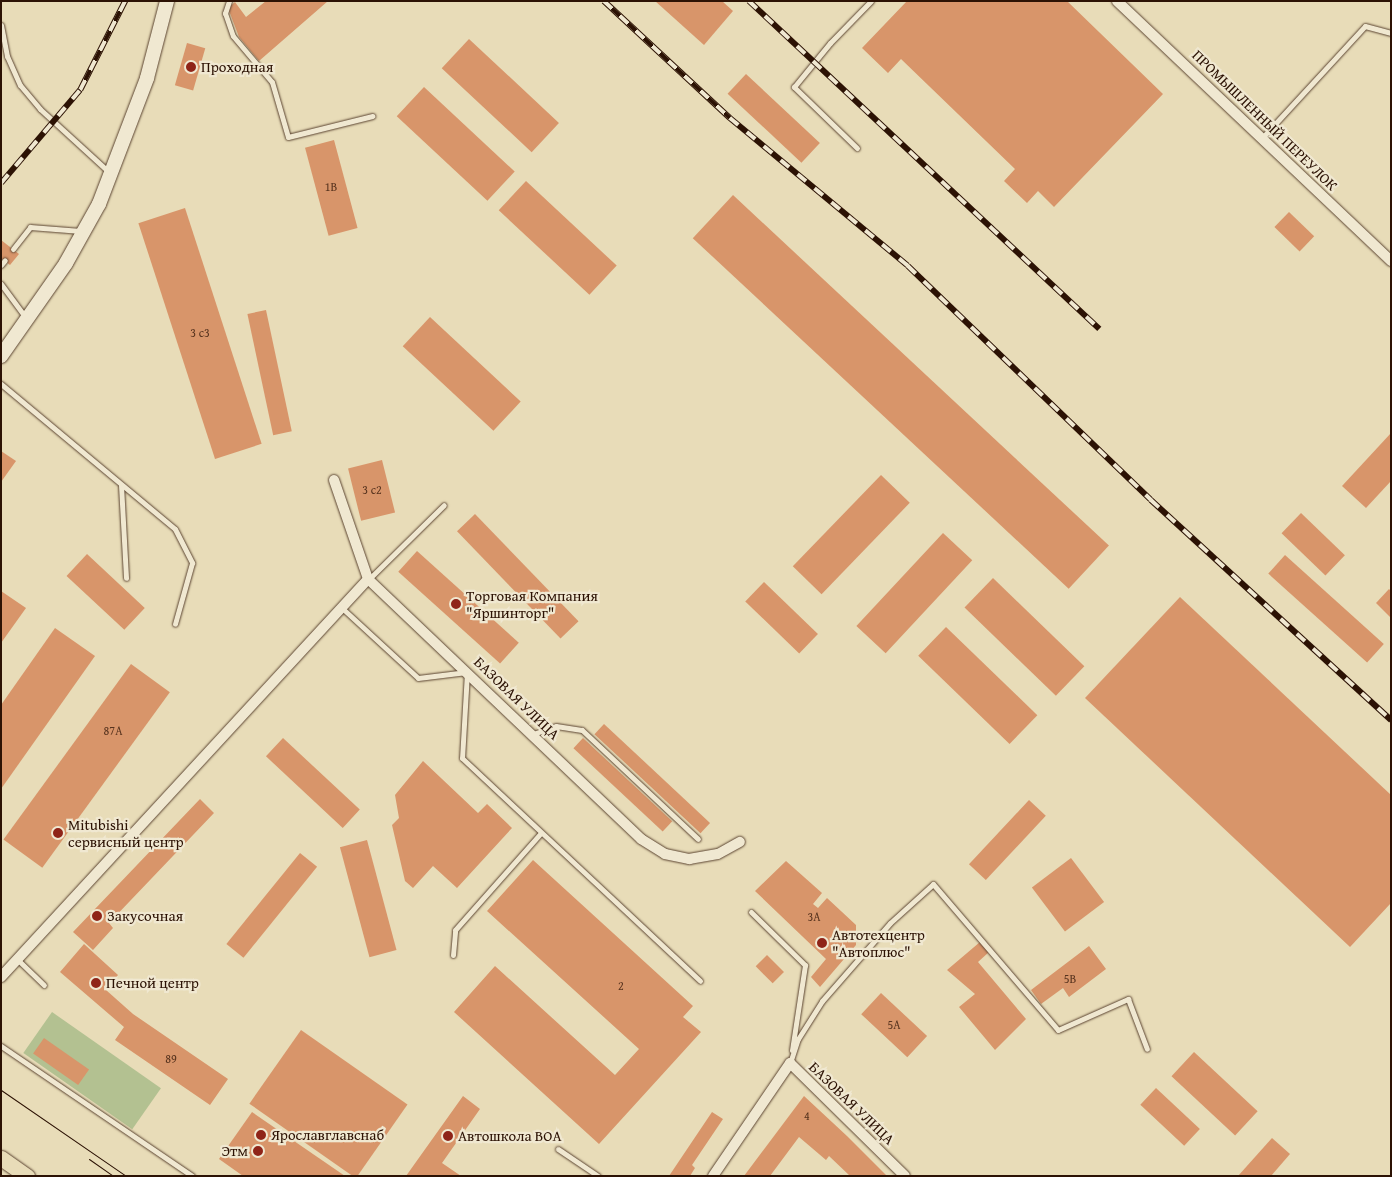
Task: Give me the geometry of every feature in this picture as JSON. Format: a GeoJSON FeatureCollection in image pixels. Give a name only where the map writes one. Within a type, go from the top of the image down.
{"type":"FeatureCollection","features":[{"type":"Feature","properties":{"kind":"main road"},"geometry":{"type":"LineString","coordinates":[[1,1158],[27,1176]]}},
{"type":"Feature","properties":{"kind":"street"},"geometry":{"type":"LineString","coordinates":[[1,356],[27,320],[84,232],[112,174],[147,78],[167,1]]}},
{"type":"Feature","properties":{"kind":"street","name":"ПРОМЫШЛЕННЫЙ ПЕРЕУЛОК"},"geometry":{"type":"LineString","coordinates":[[1118,1],[1391,261]]}},
{"type":"Feature","properties":{"kind":"street","name":"БАЗОВАЯ УЛИЦА"},"geometry":{"type":"LineString","coordinates":[[334,480],[368,579],[642,839],[665,854],[689,859],[718,854],[740,842]]}},
{"type":"Feature","properties":{"kind":"street"},"geometry":{"type":"LineString","coordinates":[[1,977],[368,579]]}},
{"type":"Feature","properties":{"kind":"street","name":"БАЗОВАЯ УЛИЦА"},"geometry":{"type":"LineString","coordinates":[[713,1176],[790,1063],[905,1176]]}},
{"type":"Feature","properties":{"kind":"lane"},"geometry":{"type":"LineString","coordinates":[[229,1],[225,13],[233,36],[272,82],[288,137],[372,116]]}},
{"type":"Feature","properties":{"kind":"lane"},"geometry":{"type":"LineString","coordinates":[[857,148],[794,87],[830,42],[871,1]]}},
{"type":"Feature","properties":{"kind":"lane"},"geometry":{"type":"LineString","coordinates":[[1,25],[12,70],[29,97],[112,174]]}},
{"type":"Feature","properties":{"kind":"lane"},"geometry":{"type":"LineString","coordinates":[[1262,138],[1364,26],[1391,33]]}},
{"type":"Feature","properties":{"kind":"lane"},"geometry":{"type":"LineString","coordinates":[[13,249],[30,227],[84,232]]}},
{"type":"Feature","properties":{"kind":"lane"},"geometry":{"type":"LineString","coordinates":[[1,284],[27,320]]}},
{"type":"Feature","properties":{"kind":"lane"},"geometry":{"type":"LineString","coordinates":[[1,384],[175,529],[192,563],[175,624]]}},
{"type":"Feature","properties":{"kind":"lane"},"geometry":{"type":"LineString","coordinates":[[121,485],[126,578]]}},
{"type":"Feature","properties":{"kind":"lane"},"geometry":{"type":"LineString","coordinates":[[368,579],[444,505]]}},
{"type":"Feature","properties":{"kind":"lane"},"geometry":{"type":"LineString","coordinates":[[342,608],[418,678],[468,672],[462,758],[540,834],[700,981]]}},
{"type":"Feature","properties":{"kind":"lane"},"geometry":{"type":"LineString","coordinates":[[533,734],[556,726],[582,730],[698,839]]}},
{"type":"Feature","properties":{"kind":"lane"},"geometry":{"type":"LineString","coordinates":[[453,955],[455,930],[540,834]]}},
{"type":"Feature","properties":{"kind":"lane"},"geometry":{"type":"LineString","coordinates":[[790,1063],[798,1039],[822,1001],[890,923],[933,884],[1058,1030],[1128,998],[1146,1049]]}},
{"type":"Feature","properties":{"kind":"lane"},"geometry":{"type":"LineString","coordinates":[[750,912],[805,965],[790,1063]]}},
{"type":"Feature","properties":{"kind":"lane"},"geometry":{"type":"LineString","coordinates":[[18,960],[44,985]]}},
{"type":"Feature","properties":{"kind":"lane"},"geometry":{"type":"LineString","coordinates":[[1,1046],[192,1176]]}},
{"type":"Feature","properties":{"kind":"lane"},"geometry":{"type":"LineString","coordinates":[[558,1149],[598,1176]]}},
{"type":"Feature","properties":{"kind":"green space"},"geometry":{"type":"Polygon","coordinates":[[[52,1012],[161,1088],[132,1129],[23,1053],[52,1012]]]}},
{"type":"Feature","properties":{"kind":"building"},"geometry":{"type":"Polygon","coordinates":[[[266,1],[328,1],[259,61],[239,37],[228,8],[235,2],[246,17],[266,1]]]}},
{"type":"Feature","properties":{"kind":"building"},"geometry":{"type":"Polygon","coordinates":[[[655,1],[722,1],[733,11],[704,45],[655,1]]]}},
{"type":"Feature","properties":{"kind":"building"},"geometry":{"type":"Polygon","coordinates":[[[907,1],[1067,1],[1163,94],[1054,207],[1038,191],[1027,203],[1004,181],[1015,169],[901,59],[888,73],[862,48],[907,1]]]}},
{"type":"Feature","properties":{"kind":"building"},"geometry":{"type":"Polygon","coordinates":[[[469,39],[559,123],[532,152],[442,68],[469,39]]]}},
{"type":"Feature","properties":{"kind":"building","name":"Проходная"},"geometry":{"type":"Polygon","coordinates":[[[187,43],[205,48],[193,91],[175,85],[187,43]]]}},
{"type":"Feature","properties":{"kind":"building"},"geometry":{"type":"Polygon","coordinates":[[[746,74],[820,143],[801,163],[728,94],[746,74]]]}},
{"type":"Feature","properties":{"kind":"building"},"geometry":{"type":"Polygon","coordinates":[[[424,87],[515,172],[487,201],[397,116],[424,87]]]}},
{"type":"Feature","properties":{"kind":"building"},"geometry":{"type":"Polygon","coordinates":[[[334,140],[358,228],[329,236],[305,148],[334,140]]]}},
{"type":"Feature","properties":{"kind":"building"},"geometry":{"type":"Polygon","coordinates":[[[526,181],[617,266],[589,295],[499,210],[526,181]]]}},
{"type":"Feature","properties":{"kind":"building"},"geometry":{"type":"Polygon","coordinates":[[[733,195],[1109,546],[1069,589],[693,238],[733,195]]]}},
{"type":"Feature","properties":{"kind":"building"},"geometry":{"type":"Polygon","coordinates":[[[185,208],[262,444],[215,459],[138,223],[185,208]]]}},
{"type":"Feature","properties":{"kind":"building"},"geometry":{"type":"Polygon","coordinates":[[[1289,212],[1314,236],[1300,251],[1274,227],[1289,212]]]}},
{"type":"Feature","properties":{"kind":"building"},"geometry":{"type":"Polygon","coordinates":[[[1,240],[19,254],[10,265],[1,258],[1,240]]]}},
{"type":"Feature","properties":{"kind":"building"},"geometry":{"type":"Polygon","coordinates":[[[266,310],[292,431],[273,435],[247,314],[266,310]]]}},
{"type":"Feature","properties":{"kind":"building"},"geometry":{"type":"Polygon","coordinates":[[[430,317],[521,402],[493,431],[403,346],[430,317]]]}},
{"type":"Feature","properties":{"kind":"building"},"geometry":{"type":"Polygon","coordinates":[[[1391,433],[1391,481],[1366,508],[1342,486],[1391,433]]]}},
{"type":"Feature","properties":{"kind":"building"},"geometry":{"type":"Polygon","coordinates":[[[1,451],[16,461],[1,482],[1,451]]]}},
{"type":"Feature","properties":{"kind":"building"},"geometry":{"type":"Polygon","coordinates":[[[382,460],[395,512],[361,521],[348,468],[382,460]]]}},
{"type":"Feature","properties":{"kind":"building"},"geometry":{"type":"Polygon","coordinates":[[[881,475],[910,503],[822,594],[793,566],[881,475]]]}},
{"type":"Feature","properties":{"kind":"building"},"geometry":{"type":"Polygon","coordinates":[[[1301,513],[1345,555],[1325,576],[1282,533],[1301,513]]]}},
{"type":"Feature","properties":{"kind":"building"},"geometry":{"type":"Polygon","coordinates":[[[475,514],[579,621],[561,639],[457,531],[475,514]]]}},
{"type":"Feature","properties":{"kind":"building"},"geometry":{"type":"Polygon","coordinates":[[[943,533],[972,560],[886,653],[856,626],[943,533]]]}},
{"type":"Feature","properties":{"kind":"building"},"geometry":{"type":"Polygon","coordinates":[[[417,551],[519,643],[500,663],[398,572],[417,551]]]}},
{"type":"Feature","properties":{"kind":"building"},"geometry":{"type":"Polygon","coordinates":[[[87,554],[145,608],[124,630],[67,576],[87,554]]]}},
{"type":"Feature","properties":{"kind":"building"},"geometry":{"type":"Polygon","coordinates":[[[1285,555],[1384,644],[1367,663],[1268,574],[1285,555]]]}},
{"type":"Feature","properties":{"kind":"building"},"geometry":{"type":"Polygon","coordinates":[[[993,578],[1084,666],[1056,696],[965,607],[993,578]]]}},
{"type":"Feature","properties":{"kind":"building"},"geometry":{"type":"Polygon","coordinates":[[[764,582],[818,634],[799,654],[745,601],[764,582]]]}},
{"type":"Feature","properties":{"kind":"building"},"geometry":{"type":"Polygon","coordinates":[[[1389,589],[1391,591],[1391,618],[1376,603],[1389,589]]]}},
{"type":"Feature","properties":{"kind":"building"},"geometry":{"type":"Polygon","coordinates":[[[1,591],[26,608],[1,643],[1,591]]]}},
{"type":"Feature","properties":{"kind":"building"},"geometry":{"type":"Polygon","coordinates":[[[1180,597],[1391,795],[1391,903],[1350,947],[1085,698],[1180,597]]]}},
{"type":"Feature","properties":{"kind":"building"},"geometry":{"type":"Polygon","coordinates":[[[946,627],[1037,715],[1010,744],[918,656],[946,627]]]}},
{"type":"Feature","properties":{"kind":"building"},"geometry":{"type":"Polygon","coordinates":[[[55,628],[95,656],[1,789],[1,705],[55,628]]]}},
{"type":"Feature","properties":{"kind":"building"},"geometry":{"type":"Polygon","coordinates":[[[131,664],[170,692],[42,868],[3,840],[131,664]]]}},
{"type":"Feature","properties":{"kind":"building"},"geometry":{"type":"Polygon","coordinates":[[[604,724],[710,823],[700,833],[594,734],[604,724]]]}},
{"type":"Feature","properties":{"kind":"building"},"geometry":{"type":"Polygon","coordinates":[[[283,738],[360,810],[343,828],[266,756],[283,738]]]}},
{"type":"Feature","properties":{"kind":"building"},"geometry":{"type":"Polygon","coordinates":[[[583,738],[672,821],[663,831],[573,748],[583,738]]]}},
{"type":"Feature","properties":{"kind":"building"},"geometry":{"type":"Polygon","coordinates":[[[423,761],[478,813],[487,804],[512,828],[457,888],[433,866],[413,888],[405,881],[392,825],[399,818],[395,795],[423,761]]]}},
{"type":"Feature","properties":{"kind":"building"},"geometry":{"type":"Polygon","coordinates":[[[200,799],[214,813],[109,923],[113,928],[93,950],[73,932],[200,799]]]}},
{"type":"Feature","properties":{"kind":"building"},"geometry":{"type":"Polygon","coordinates":[[[1029,800],[1046,816],[986,880],[969,864],[1029,800]]]}},
{"type":"Feature","properties":{"kind":"building"},"geometry":{"type":"Polygon","coordinates":[[[367,840],[397,950],[369,957],[340,847],[367,840]]]}},
{"type":"Feature","properties":{"kind":"building"},"geometry":{"type":"Polygon","coordinates":[[[300,853],[317,867],[243,958],[226,944],[300,853]]]}},
{"type":"Feature","properties":{"kind":"building"},"geometry":{"type":"Polygon","coordinates":[[[1071,858],[1104,902],[1065,931],[1032,887],[1071,858]]]}},
{"type":"Feature","properties":{"kind":"building"},"geometry":{"type":"Polygon","coordinates":[[[533,860],[693,1006],[683,1017],[701,1032],[599,1144],[454,1012],[495,966],[615,1075],[639,1049],[487,911],[533,860]]]}},
{"type":"Feature","properties":{"kind":"building"},"geometry":{"type":"Polygon","coordinates":[[[786,861],[822,893],[813,904],[818,908],[827,898],[856,925],[856,945],[820,987],[811,977],[826,959],[755,891],[786,861]]]}},
{"type":"Feature","properties":{"kind":"building"},"geometry":{"type":"Polygon","coordinates":[[[980,942],[989,952],[978,962],[1026,1019],[995,1050],[959,1007],[975,994],[947,970],[980,942]]]}},
{"type":"Feature","properties":{"kind":"building"},"geometry":{"type":"Polygon","coordinates":[[[84,944],[118,975],[106,990],[133,1014],[228,1079],[210,1105],[115,1040],[124,1027],[60,972],[84,944]]]}},
{"type":"Feature","properties":{"kind":"building"},"geometry":{"type":"Polygon","coordinates":[[[1089,946],[1106,969],[1069,997],[1063,988],[1041,1004],[1031,990],[1089,946]]]}},
{"type":"Feature","properties":{"kind":"building"},"geometry":{"type":"Polygon","coordinates":[[[767,955],[784,972],[773,983],[756,966],[767,955]]]}},
{"type":"Feature","properties":{"kind":"building"},"geometry":{"type":"Polygon","coordinates":[[[881,993],[927,1036],[907,1057],[861,1014],[881,993]]]}},
{"type":"Feature","properties":{"kind":"building"},"geometry":{"type":"Polygon","coordinates":[[[301,1030],[407,1105],[357,1176],[353,1176],[249,1104],[301,1030]]]}},
{"type":"Feature","properties":{"kind":"building"},"geometry":{"type":"Polygon","coordinates":[[[44,1038],[89,1070],[78,1085],[33,1054],[44,1038]]]}},
{"type":"Feature","properties":{"kind":"building"},"geometry":{"type":"Polygon","coordinates":[[[1194,1052],[1258,1111],[1235,1135],[1171,1076],[1194,1052]]]}},
{"type":"Feature","properties":{"kind":"building"},"geometry":{"type":"Polygon","coordinates":[[[1156,1088],[1200,1129],[1184,1146],[1140,1105],[1156,1088]]]}},
{"type":"Feature","properties":{"kind":"building","name":"Автошкола ВОА"},"geometry":{"type":"Polygon","coordinates":[[[463,1096],[480,1109],[442,1163],[461,1176],[406,1176],[463,1096]]]}},
{"type":"Feature","properties":{"kind":"building"},"geometry":{"type":"Polygon","coordinates":[[[804,1096],[887,1176],[850,1176],[829,1156],[826,1160],[799,1137],[770,1176],[744,1176],[804,1096]]]}},
{"type":"Feature","properties":{"kind":"building","name":"Ярославглавснаб"},"geometry":{"type":"Polygon","coordinates":[[[252,1112],[345,1176],[243,1176],[219,1159],[252,1112]]]}},
{"type":"Feature","properties":{"kind":"building"},"geometry":{"type":"Polygon","coordinates":[[[712,1112],[723,1119],[692,1165],[695,1168],[690,1176],[669,1176],[712,1112]]]}},
{"type":"Feature","properties":{"kind":"building"},"geometry":{"type":"Polygon","coordinates":[[[1272,1138],[1290,1154],[1271,1176],[1238,1176],[1272,1138]]]}},
{"type":"Feature","properties":{"kind":"tram line"},"geometry":{"type":"LineString","coordinates":[[1,1090],[126,1176]]}},
{"type":"Feature","properties":{"kind":"tram line"},"geometry":{"type":"LineString","coordinates":[[89,1159],[113,1176]]}},
{"type":"Feature","properties":{"kind":"railway"},"geometry":{"type":"LineString","coordinates":[[1,183],[80,90],[125,1]]}},
{"type":"Feature","properties":{"kind":"railway"},"geometry":{"type":"LineString","coordinates":[[604,1],[730,118],[908,266],[1151,500],[1391,720]]}},
{"type":"Feature","properties":{"kind":"railway"},"geometry":{"type":"LineString","coordinates":[[749,1],[1099,329]]}},
{"type":"Feature","properties":{"kind":"place","name":"Проходная"},"geometry":{"type":"Point","coordinates":[191,67]}},
{"type":"Feature","properties":{"kind":"place","name":"Торговая Компания \"Яршинторг\""},"geometry":{"type":"Point","coordinates":[456,604]}},
{"type":"Feature","properties":{"kind":"place","name":"Mitubishi сервисный центр"},"geometry":{"type":"Point","coordinates":[58,833]}},
{"type":"Feature","properties":{"kind":"place","name":"Закусочная"},"geometry":{"type":"Point","coordinates":[97,916]}},
{"type":"Feature","properties":{"kind":"place","name":"Автотехцентр \"Автоплюс\""},"geometry":{"type":"Point","coordinates":[822,943]}},
{"type":"Feature","properties":{"kind":"place","name":"Печной центр"},"geometry":{"type":"Point","coordinates":[96,983]}},
{"type":"Feature","properties":{"kind":"place","name":"Ярославглавснаб"},"geometry":{"type":"Point","coordinates":[261,1135]}},
{"type":"Feature","properties":{"kind":"place","name":"Автошкола ВОА"},"geometry":{"type":"Point","coordinates":[448,1136]}},
{"type":"Feature","properties":{"kind":"place","name":"Этм"},"geometry":{"type":"Point","coordinates":[258,1151]}}]}
